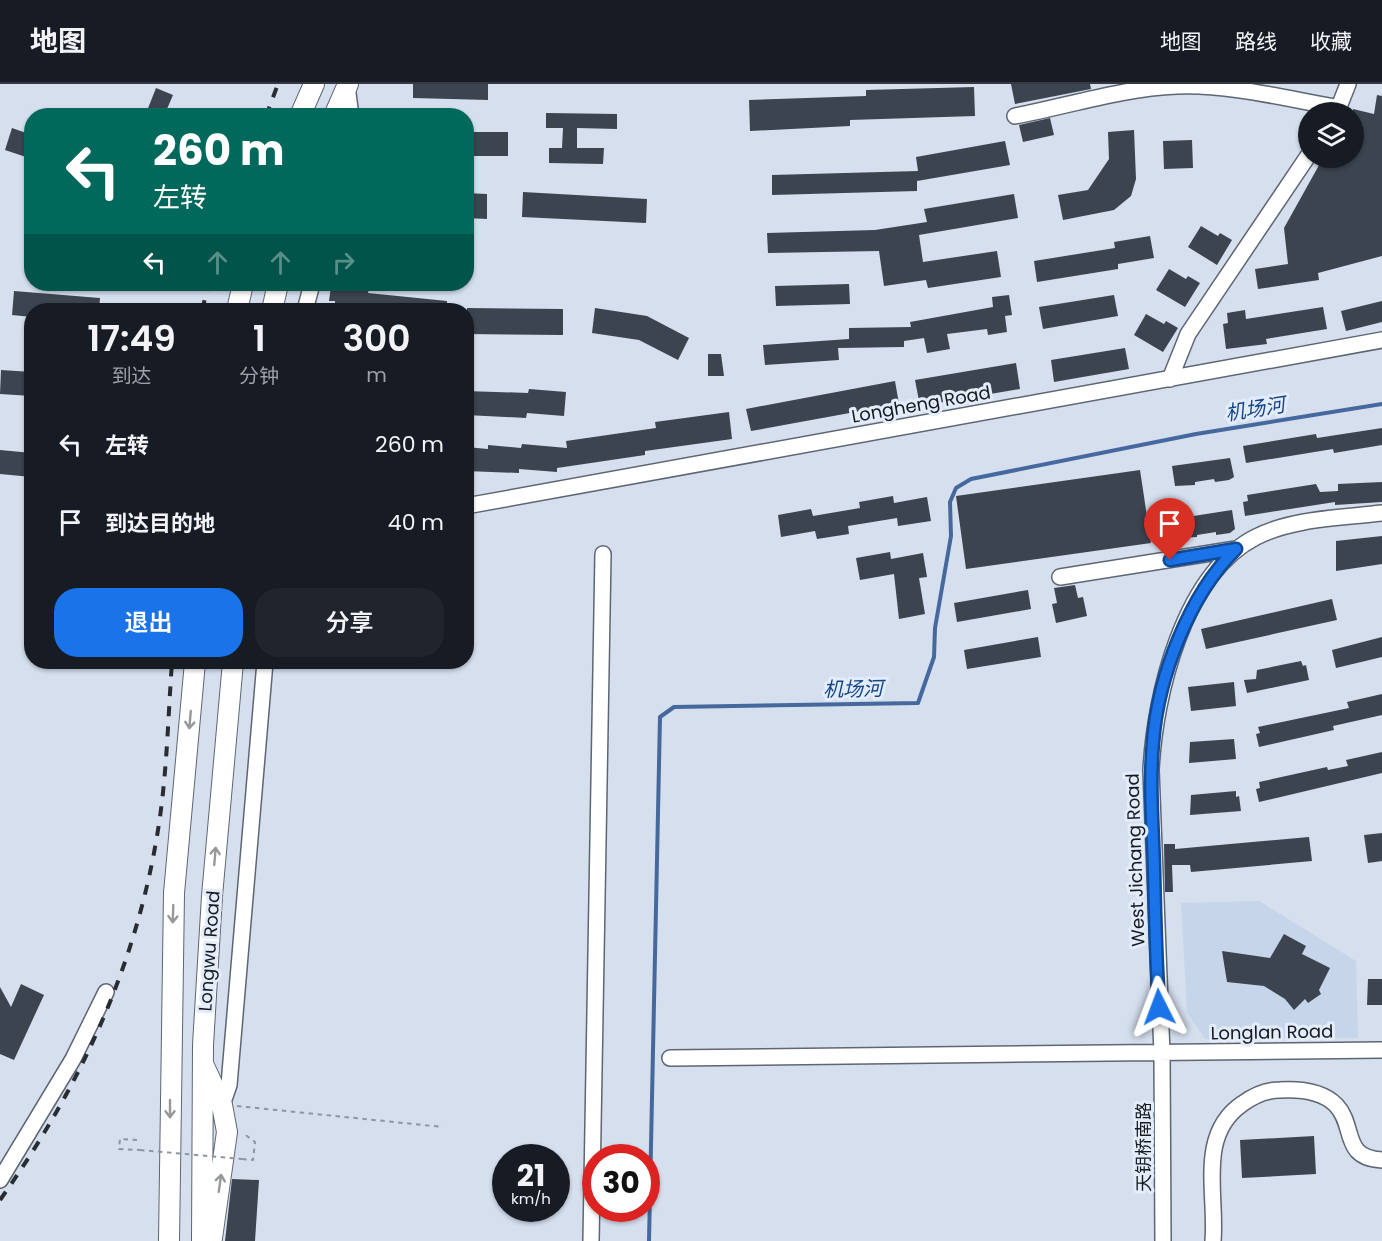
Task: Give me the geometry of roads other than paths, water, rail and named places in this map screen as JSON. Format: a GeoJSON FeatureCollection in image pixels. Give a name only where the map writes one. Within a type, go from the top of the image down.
{"type":"FeatureCollection","features":[{"type":"Feature","properties":{"kind":"main road"},"geometry":{"type":"LineString","coordinates":[[304,108],[314,84]]}},
{"type":"Feature","properties":{"kind":"main road"},"geometry":{"type":"LineString","coordinates":[[337,108],[347,85]]}},
{"type":"Feature","properties":{"kind":"main road","name":"Longwu Road"},"geometry":{"type":"LineString","coordinates":[[169,1241],[174,893],[194,669]]}},
{"type":"Feature","properties":{"kind":"main road","name":"Longwu Road"},"geometry":{"type":"LineString","coordinates":[[202,1241],[202,1061],[212,896],[232,669]]}},
{"type":"Feature","properties":{"kind":"main road"},"geometry":{"type":"LineString","coordinates":[[202,1061],[222,1105],[227,1132],[211,1241]]}},
{"type":"Feature","properties":{"kind":"street"},"geometry":{"type":"LineString","coordinates":[[1342,102],[1348,84]]}},
{"type":"Feature","properties":{"kind":"street"},"geometry":{"type":"LineString","coordinates":[[347,85],[350,108]]}},
{"type":"Feature","properties":{"kind":"street"},"geometry":{"type":"LineString","coordinates":[[1015,116],[1148,89],[1177,86],[1225,90],[1298,103]]}},
{"type":"Feature","properties":{"kind":"street"},"geometry":{"type":"LineString","coordinates":[[1170,379],[1188,334],[1300,168]]}},
{"type":"Feature","properties":{"kind":"street","name":"Longheng Road"},"geometry":{"type":"LineString","coordinates":[[474,505],[1382,340]]}},
{"type":"Feature","properties":{"kind":"street","name":"West Jichang Road"},"geometry":{"type":"LineString","coordinates":[[1162,1054],[1151,770],[1159,702],[1194,606],[1205,584],[1236,549],[1257,536],[1280,528],[1382,513]]}},
{"type":"Feature","properties":{"kind":"street"},"geometry":{"type":"LineString","coordinates":[[1060,577],[1236,549]]}},
{"type":"Feature","properties":{"kind":"street"},"geometry":{"type":"LineString","coordinates":[[591,1241],[603,554]]}},
{"type":"Feature","properties":{"kind":"street"},"geometry":{"type":"LineString","coordinates":[[222,1105],[229,1085],[264,669]]}},
{"type":"Feature","properties":{"kind":"street"},"geometry":{"type":"LineString","coordinates":[[0,1179],[51,1098],[105,992]]}},
{"type":"Feature","properties":{"kind":"street","name":"Longlan Road"},"geometry":{"type":"LineString","coordinates":[[670,1058],[1382,1050]]}},
{"type":"Feature","properties":{"kind":"street","name":"天钥桥南路"},"geometry":{"type":"LineString","coordinates":[[1162,1054],[1163,1241]]}},
{"type":"Feature","properties":{"kind":"street"},"geometry":{"type":"LineString","coordinates":[[1213,1241],[1215,1136],[1227,1115],[1252,1096],[1274,1090],[1297,1089],[1317,1094],[1336,1105],[1359,1153],[1371,1160],[1382,1160]]}},
{"type":"Feature","properties":{"kind":"waterway","name":"机场河"},"geometry":{"type":"LineString","coordinates":[[649,1241],[660,717],[674,707],[918,703],[934,657],[935,628],[951,536],[950,502],[956,488],[971,479],[1196,434],[1382,404]]}},
{"type":"Feature","properties":{"kind":"railway"},"geometry":{"type":"LineString","coordinates":[[269,108],[278,84]]}},
{"type":"Feature","properties":{"kind":"railway"},"geometry":{"type":"LineString","coordinates":[[204,303],[207,291]]}},
{"type":"Feature","properties":{"kind":"railway"},"geometry":{"type":"LineString","coordinates":[[0,1200],[55,1114],[79,1069],[101,1024],[135,930],[148,881],[161,809],[172,669]]}}]}
